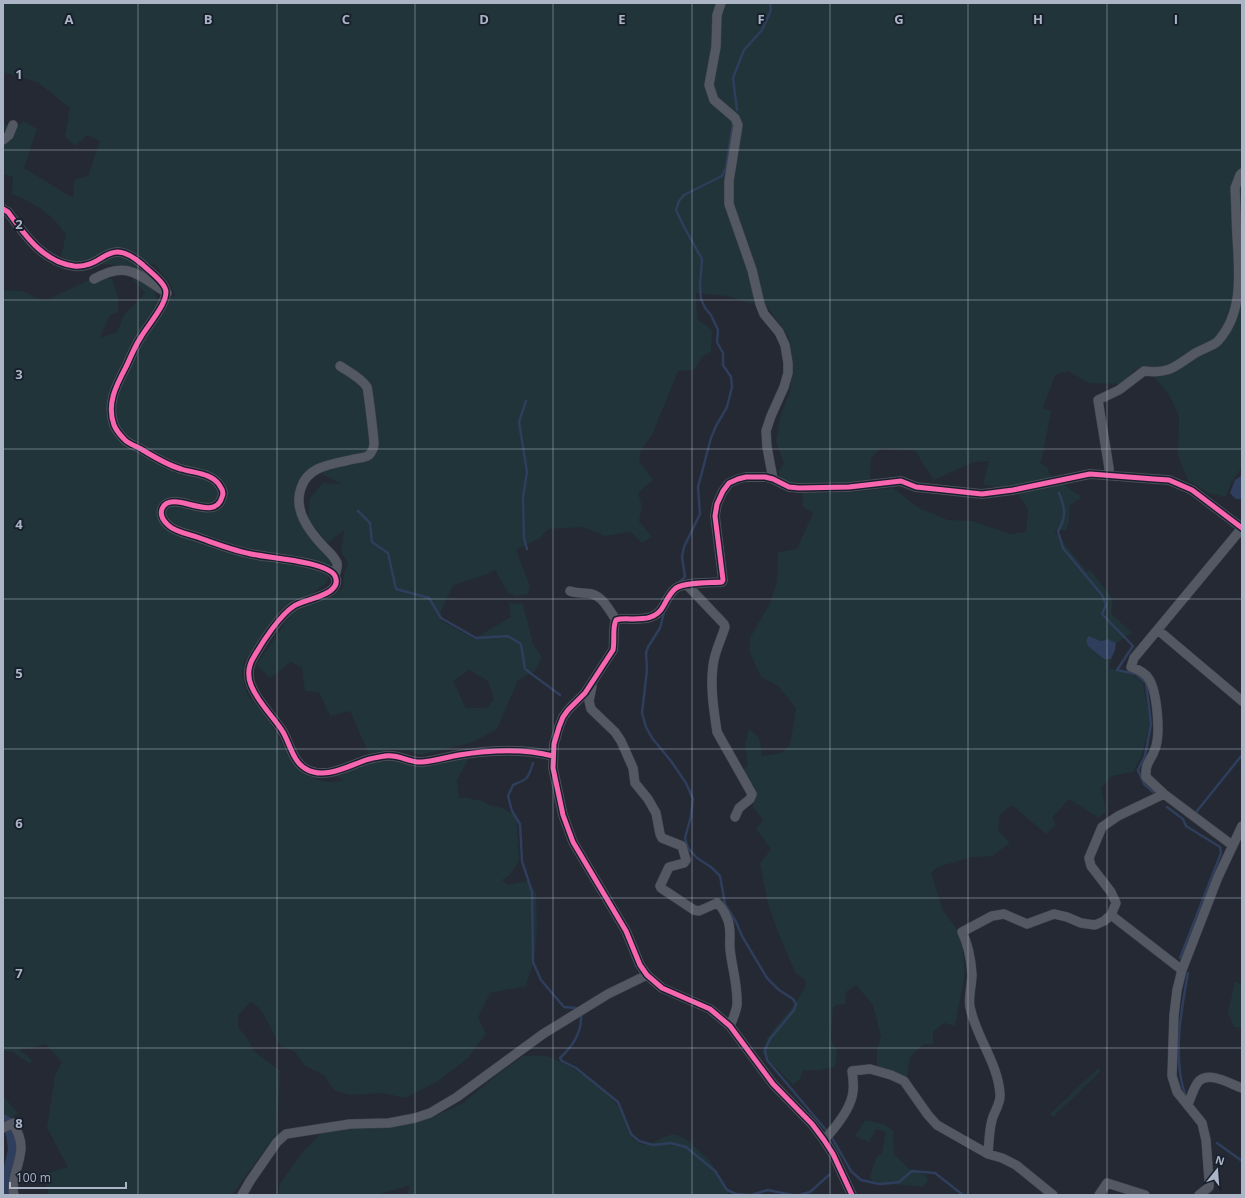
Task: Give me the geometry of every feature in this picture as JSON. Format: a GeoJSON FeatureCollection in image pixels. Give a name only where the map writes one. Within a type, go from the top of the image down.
{"type":"FeatureCollection","features":[{"type":"Feature","properties":{"kind":"street"},"geometry":{"type":"LineString","coordinates":[[721,3],[717,15],[716,47],[709,85],[714,100],[735,118],[738,125],[729,181],[729,204],[752,270],[760,304],[764,314],[779,332],[785,345],[788,363],[788,373],[784,387],[775,404],[766,431],[766,447],[773,479]]}},
{"type":"Feature","properties":{"kind":"street"},"geometry":{"type":"LineString","coordinates":[[3,140],[13,125]]}},
{"type":"Feature","properties":{"kind":"street"},"geometry":{"type":"LineString","coordinates":[[1109,475],[1110,468],[1098,400],[1119,390],[1144,371],[1157,372],[1171,369],[1206,347],[1217,343],[1227,330],[1235,309],[1238,294],[1239,276],[1234,188],[1242,173]]}},
{"type":"Feature","properties":{"kind":"street"},"geometry":{"type":"LineString","coordinates":[[3,209],[8,212],[30,241],[39,250],[53,258],[64,263],[78,266],[92,263],[108,254],[116,252],[126,254],[136,260],[160,280],[165,287],[167,293],[164,301],[140,338],[115,388],[110,408],[114,426],[123,439],[158,459],[178,468],[210,477],[217,481],[223,489],[223,497],[219,504],[213,508],[204,508],[177,502],[167,502],[161,510],[162,517],[167,525],[176,530],[235,550],[255,555],[304,562],[322,567],[331,571],[334,575],[336,580],[335,586],[330,591],[321,597],[303,601],[293,606],[285,614],[267,636],[252,659],[249,670],[250,683],[258,699],[283,734],[300,764],[306,770],[329,772],[347,768],[368,759],[387,756],[397,756],[419,763],[461,755],[511,750],[538,752],[553,756]]}},
{"type":"Feature","properties":{"kind":"street"},"geometry":{"type":"LineString","coordinates":[[94,279],[107,272],[122,269],[134,272],[167,293]]}},
{"type":"Feature","properties":{"kind":"street"},"geometry":{"type":"LineString","coordinates":[[334,575],[337,568],[336,563],[331,554],[305,523],[300,511],[299,499],[300,488],[305,479],[315,469],[361,458],[369,455],[373,449],[374,445],[367,387],[355,375],[340,366]]}},
{"type":"Feature","properties":{"kind":"street"},"geometry":{"type":"LineString","coordinates":[[616,620],[620,618],[649,618],[656,616],[662,609],[670,593],[678,587],[722,582],[723,580],[715,516],[717,504],[723,491],[729,484],[738,479],[746,477],[765,477],[773,479],[789,487],[811,488],[849,487],[901,481],[916,487],[982,494],[1013,490],[1090,474],[1169,480],[1192,490],[1242,528],[1134,658],[1131,667],[1141,671],[1149,678],[1155,697],[1158,719],[1158,736],[1155,749],[1145,769],[1146,777],[1164,794],[1232,845]]}},
{"type":"Feature","properties":{"kind":"street"},"geometry":{"type":"LineString","coordinates":[[687,585],[724,624],[725,627],[713,665],[713,706],[717,732],[752,794],[750,799],[739,808],[734,817]]}},
{"type":"Feature","properties":{"kind":"street"},"geometry":{"type":"LineString","coordinates":[[570,591],[578,594],[591,594],[597,596],[616,620]]}},
{"type":"Feature","properties":{"kind":"street"},"geometry":{"type":"LineString","coordinates":[[616,620],[614,623],[615,641],[613,650],[585,693],[563,717],[556,738],[553,768],[566,825],[573,842],[626,931],[640,965],[662,988],[710,1008],[730,1026],[773,1084],[812,1124],[828,1136],[833,1154],[852,1195]]}},
{"type":"Feature","properties":{"kind":"street"},"geometry":{"type":"LineString","coordinates":[[1158,630],[1242,701]]}},
{"type":"Feature","properties":{"kind":"street"},"geometry":{"type":"LineString","coordinates":[[593,680],[589,701],[591,709],[622,741],[634,768],[635,783],[648,799],[656,813],[662,838],[682,846],[685,853],[686,860],[684,862],[669,867],[660,886],[661,888],[694,910],[699,911],[717,903],[720,905],[728,918],[730,929],[730,950],[737,996],[737,1007],[730,1026]]}},
{"type":"Feature","properties":{"kind":"street"},"geometry":{"type":"LineString","coordinates":[[988,1154],[992,1119],[1001,1096],[998,1076],[974,1022],[970,1006],[971,967],[966,940],[962,932],[992,916],[1004,914],[1027,924],[1054,914],[1095,926],[1104,921],[1111,915],[1116,903],[1111,892],[1091,866],[1089,858],[1102,827],[1118,816],[1164,794]]}},
{"type":"Feature","properties":{"kind":"street"},"geometry":{"type":"LineString","coordinates":[[1199,1195],[1209,1187],[1206,1140],[1202,1123],[1177,1092],[1172,1076],[1174,1015],[1177,990],[1182,970],[1232,845],[1242,826]]}},
{"type":"Feature","properties":{"kind":"street"},"geometry":{"type":"LineString","coordinates":[[1111,915],[1182,970]]}},
{"type":"Feature","properties":{"kind":"street"},"geometry":{"type":"LineString","coordinates":[[242,1195],[277,1142],[286,1134],[350,1124],[389,1123],[415,1118],[430,1113],[457,1097],[543,1034],[608,994],[647,974]]}},
{"type":"Feature","properties":{"kind":"street"},"geometry":{"type":"LineString","coordinates":[[828,1136],[841,1119],[851,1101],[853,1092],[852,1071],[870,1069],[904,1081],[928,1115],[937,1124],[988,1154],[1002,1158],[1016,1165],[1053,1195]]}},
{"type":"Feature","properties":{"kind":"street"},"geometry":{"type":"LineString","coordinates":[[1188,1104],[1199,1082],[1206,1078],[1214,1078],[1242,1088]]}},
{"type":"Feature","properties":{"kind":"street"},"geometry":{"type":"LineString","coordinates":[[3,1128],[13,1123],[19,1135],[21,1148],[14,1183],[14,1195]]}},
{"type":"Feature","properties":{"kind":"street"},"geometry":{"type":"LineString","coordinates":[[1099,1195],[1107,1183],[1145,1195]]}},
{"type":"Feature","properties":{"kind":"green space"},"geometry":{"type":"Polygon","coordinates":[[[3,3],[1242,3],[1242,467],[1231,483],[1226,497],[1208,493],[1188,480],[1178,456],[1179,416],[1169,395],[1147,368],[1134,370],[1123,384],[1089,383],[1068,371],[1055,375],[1043,408],[1051,411],[1040,463],[1047,467],[1050,475],[1082,497],[1070,505],[1069,523],[1066,530],[1054,530],[1087,572],[1090,570],[1109,593],[1112,599],[1111,613],[1132,633],[1116,643],[1108,639],[1101,641],[1089,636],[1104,659],[1111,659],[1109,668],[1133,675],[1143,683],[1150,723],[1142,754],[1133,772],[1112,776],[1101,788],[1106,811],[1099,818],[1069,799],[1052,818],[1056,825],[1046,834],[1012,805],[1000,814],[998,830],[1010,843],[992,856],[972,857],[938,867],[931,873],[943,911],[961,934],[965,973],[955,1026],[944,1023],[933,1032],[933,1044],[924,1044],[910,1057],[907,1077],[877,1066],[877,1050],[881,1037],[873,1005],[856,985],[846,992],[845,1004],[836,1005],[833,1008],[831,1040],[837,1051],[835,1067],[819,1070],[803,1070],[800,1079],[793,1085],[762,1053],[767,1038],[797,1001],[806,985],[806,981],[795,972],[768,904],[760,864],[771,849],[756,829],[763,820],[753,807],[756,789],[742,771],[748,765],[745,746],[749,729],[759,737],[762,756],[781,753],[790,745],[796,708],[778,686],[761,677],[750,653],[750,638],[770,603],[777,582],[778,552],[797,549],[813,513],[803,507],[802,493],[853,492],[893,488],[919,508],[948,520],[972,521],[1010,534],[1026,532],[1028,509],[1018,494],[983,484],[989,461],[974,462],[934,480],[915,451],[881,448],[871,458],[870,481],[841,485],[792,485],[782,480],[778,472],[784,464],[776,442],[780,417],[790,392],[793,365],[789,338],[761,298],[752,304],[728,296],[696,293],[697,319],[712,330],[711,352],[702,357],[694,370],[678,371],[652,435],[641,450],[639,460],[653,480],[638,493],[642,506],[639,521],[652,537],[642,543],[631,532],[604,536],[584,527],[548,529],[540,538],[516,550],[530,586],[528,594],[516,596],[508,593],[495,570],[485,575],[453,585],[441,611],[440,620],[474,639],[511,617],[509,603],[523,604],[533,644],[542,657],[535,671],[518,680],[497,729],[471,743],[420,755],[409,751],[391,749],[369,754],[350,711],[330,716],[319,692],[305,691],[302,668],[291,662],[270,678],[256,665],[293,612],[307,604],[331,597],[343,588],[344,573],[348,563],[341,552],[344,530],[328,543],[308,519],[310,498],[323,483],[341,484],[311,468],[300,481],[296,501],[333,565],[327,582],[316,591],[282,608],[244,662],[242,674],[247,694],[270,723],[294,766],[319,780],[329,782],[344,781],[337,776],[379,760],[395,760],[422,767],[469,758],[457,780],[459,798],[483,801],[489,805],[503,808],[513,814],[517,822],[519,861],[510,875],[502,880],[507,885],[528,881],[536,893],[537,926],[535,957],[526,986],[490,993],[478,1017],[486,1034],[468,1058],[438,1081],[406,1098],[382,1093],[350,1095],[334,1090],[324,1075],[305,1066],[294,1051],[281,1047],[260,1008],[250,1002],[238,1016],[238,1027],[247,1038],[254,1051],[280,1071],[277,1133],[232,1195],[49,1195],[44,1174],[68,1167],[47,1128],[55,1075],[62,1062],[46,1044],[20,1050],[32,1060],[30,1064],[11,1051],[3,1051],[3,290],[22,291],[39,299],[47,300],[97,276],[112,279],[118,297],[118,312],[110,315],[100,338],[117,332],[124,315],[145,293],[120,265],[79,263],[61,257],[66,234],[61,227],[49,215],[35,205],[12,194],[13,177],[3,174],[3,124],[15,128],[24,121],[37,129],[24,168],[73,198],[74,180],[88,176],[100,141],[88,135],[75,146],[65,136],[70,108],[37,82],[3,72],[3,3]],[[154,264],[140,265],[154,290],[157,299],[175,296],[169,282],[154,264]],[[469,670],[453,681],[466,708],[487,708],[494,699],[488,681],[469,670]]]}},
{"type":"Feature","properties":{"kind":"green space"},"geometry":{"type":"Polygon","coordinates":[[[1235,981],[1242,985],[1242,1028],[1234,1027],[1228,1012],[1235,981]]]}},
{"type":"Feature","properties":{"kind":"green space"},"geometry":{"type":"Polygon","coordinates":[[[523,1056],[545,1056],[553,1058],[575,1069],[598,1086],[620,1110],[633,1139],[637,1142],[642,1144],[652,1143],[668,1135],[679,1136],[688,1141],[711,1163],[730,1195],[407,1195],[410,1185],[377,1195],[278,1195],[280,1183],[303,1152],[322,1132],[390,1126],[416,1122],[433,1117],[463,1103],[523,1056]]]}},
{"type":"Feature","properties":{"kind":"green space"},"geometry":{"type":"Polygon","coordinates":[[[1098,1068],[1101,1071],[1053,1117],[1050,1114],[1098,1068]]]}},
{"type":"Feature","properties":{"kind":"green space"},"geometry":{"type":"Polygon","coordinates":[[[3,1096],[18,1113],[9,1119],[3,1114],[3,1096]]]}},
{"type":"Feature","properties":{"kind":"green space"},"geometry":{"type":"Polygon","coordinates":[[[865,1120],[884,1124],[893,1131],[894,1154],[909,1169],[926,1175],[928,1180],[923,1187],[873,1182],[870,1177],[876,1158],[882,1153],[886,1132],[876,1129],[869,1142],[855,1136],[865,1120]]]}},
{"type":"Feature","properties":{"kind":"water"},"geometry":{"type":"Polygon","coordinates":[[[1241,476],[1242,499],[1236,499],[1230,493],[1235,480],[1241,476]]]}},
{"type":"Feature","properties":{"kind":"water"},"geometry":{"type":"Polygon","coordinates":[[[1089,636],[1101,641],[1108,639],[1116,643],[1111,659],[1104,659],[1088,646],[1086,640],[1089,636]]]}},
{"type":"Feature","properties":{"kind":"waterway"},"geometry":{"type":"LineString","coordinates":[[737,110],[733,78],[744,50],[762,30],[771,10],[770,3]]}},
{"type":"Feature","properties":{"kind":"waterway"},"geometry":{"type":"LineString","coordinates":[[678,583],[685,577],[682,557],[684,547],[700,514],[698,487],[711,438],[727,407],[732,387],[731,377],[723,365],[723,353],[717,342],[718,330],[701,299],[700,286],[702,259],[676,210],[679,201],[684,195],[722,176],[726,168],[733,123]]}},
{"type":"Feature","properties":{"kind":"waterway"},"geometry":{"type":"LineString","coordinates":[[526,401],[519,422],[527,472],[523,497],[524,538],[527,549]]}},
{"type":"Feature","properties":{"kind":"waterway"},"geometry":{"type":"LineString","coordinates":[[1059,493],[1063,503],[1064,516],[1058,531],[1063,548],[1102,595],[1106,605],[1102,614],[1133,646],[1117,670],[1136,674],[1146,683],[1151,724],[1145,756],[1138,770],[1144,784],[1153,792]]}},
{"type":"Feature","properties":{"kind":"waterway"},"geometry":{"type":"LineString","coordinates":[[358,511],[370,523],[372,542],[388,553],[396,589],[429,598],[441,618],[476,638],[508,636],[521,644],[525,669],[560,695]]}},
{"type":"Feature","properties":{"kind":"waterway"},"geometry":{"type":"LineString","coordinates":[[664,613],[660,628],[646,653],[647,670],[642,713],[646,727],[652,738],[671,761],[686,783],[693,799],[691,816],[685,838],[688,848],[697,858],[711,867],[720,876],[725,904],[736,922],[742,936],[767,978],[779,990],[793,999],[796,1004],[794,1010],[770,1039],[765,1050],[767,1060],[831,1136],[851,1171],[861,1180],[879,1184],[892,1183],[899,1182],[912,1171],[935,1173],[963,1195]]}},
{"type":"Feature","properties":{"kind":"waterway"},"geometry":{"type":"LineString","coordinates":[[1197,811],[1242,755]]}},
{"type":"Feature","properties":{"kind":"waterway"},"geometry":{"type":"LineString","coordinates":[[533,763],[527,778],[513,785],[508,796],[512,811],[520,824],[522,861],[532,892],[533,962],[541,980],[564,1007],[576,1008]]}},
{"type":"Feature","properties":{"kind":"waterway"},"geometry":{"type":"LineString","coordinates":[[1167,807],[1183,819],[1186,826],[1220,847],[1221,853],[1180,958]]}},
{"type":"Feature","properties":{"kind":"waterway"},"geometry":{"type":"LineString","coordinates":[[1186,1097],[1179,1068],[1179,1035],[1188,973]]}},
{"type":"Feature","properties":{"kind":"waterway"},"geometry":{"type":"LineString","coordinates":[[581,1015],[578,1033],[572,1044],[560,1058],[562,1061],[576,1068],[618,1102],[631,1134],[639,1141],[653,1145],[671,1143],[686,1147],[715,1171],[727,1190],[736,1194],[750,1195]]}},
{"type":"Feature","properties":{"kind":"waterway"},"geometry":{"type":"LineString","coordinates":[[3,1121],[9,1126],[13,1133],[15,1150],[7,1185],[9,1195]]}},
{"type":"Feature","properties":{"kind":"waterway"},"geometry":{"type":"LineString","coordinates":[[1217,1143],[1242,1161]]}},
{"type":"Feature","properties":{"kind":"waterway"},"geometry":{"type":"LineString","coordinates":[[799,1195],[810,1192],[829,1175]]}},
{"type":"Feature","properties":{"kind":"waterway"},"geometry":{"type":"LineString","coordinates":[[751,1195],[768,1190],[792,1195]]}},
{"type":"Feature","properties":{"kind":"cycle path"},"geometry":{"type":"LineString","coordinates":[[3,209],[8,212],[28,238],[53,259],[74,266],[84,266],[114,252],[121,252],[131,256],[143,265],[165,288],[166,293],[162,306],[137,344],[116,387],[111,409],[114,425],[120,435],[128,443],[171,465],[213,478],[220,486],[223,496],[219,503],[209,508],[178,502],[168,503],[164,505],[161,512],[164,521],[174,529],[227,548],[257,555],[311,564],[322,567],[330,571],[335,576],[336,582],[334,588],[329,592],[322,596],[299,603],[283,615],[258,649],[251,662],[249,670],[249,677],[254,692],[283,732],[295,757],[302,766],[313,772],[329,773],[368,759],[385,756],[395,756],[417,762],[494,751],[530,752],[553,756]]}},
{"type":"Feature","properties":{"kind":"cycle path"},"geometry":{"type":"LineString","coordinates":[[852,1195],[833,1154],[824,1140],[812,1124],[773,1084],[730,1026],[710,1009],[662,988],[647,975],[640,965],[626,931],[573,842],[563,815],[553,768],[554,744],[563,717],[585,693],[613,650],[614,627],[616,620],[639,619],[656,615],[672,592],[680,586],[722,582],[723,580],[715,516],[717,504],[723,491],[729,483],[746,477],[765,477],[773,479],[789,487],[799,488],[849,487],[901,481],[916,487],[982,494],[1013,490],[1090,474],[1169,480],[1192,490],[1242,528]]}}]}
